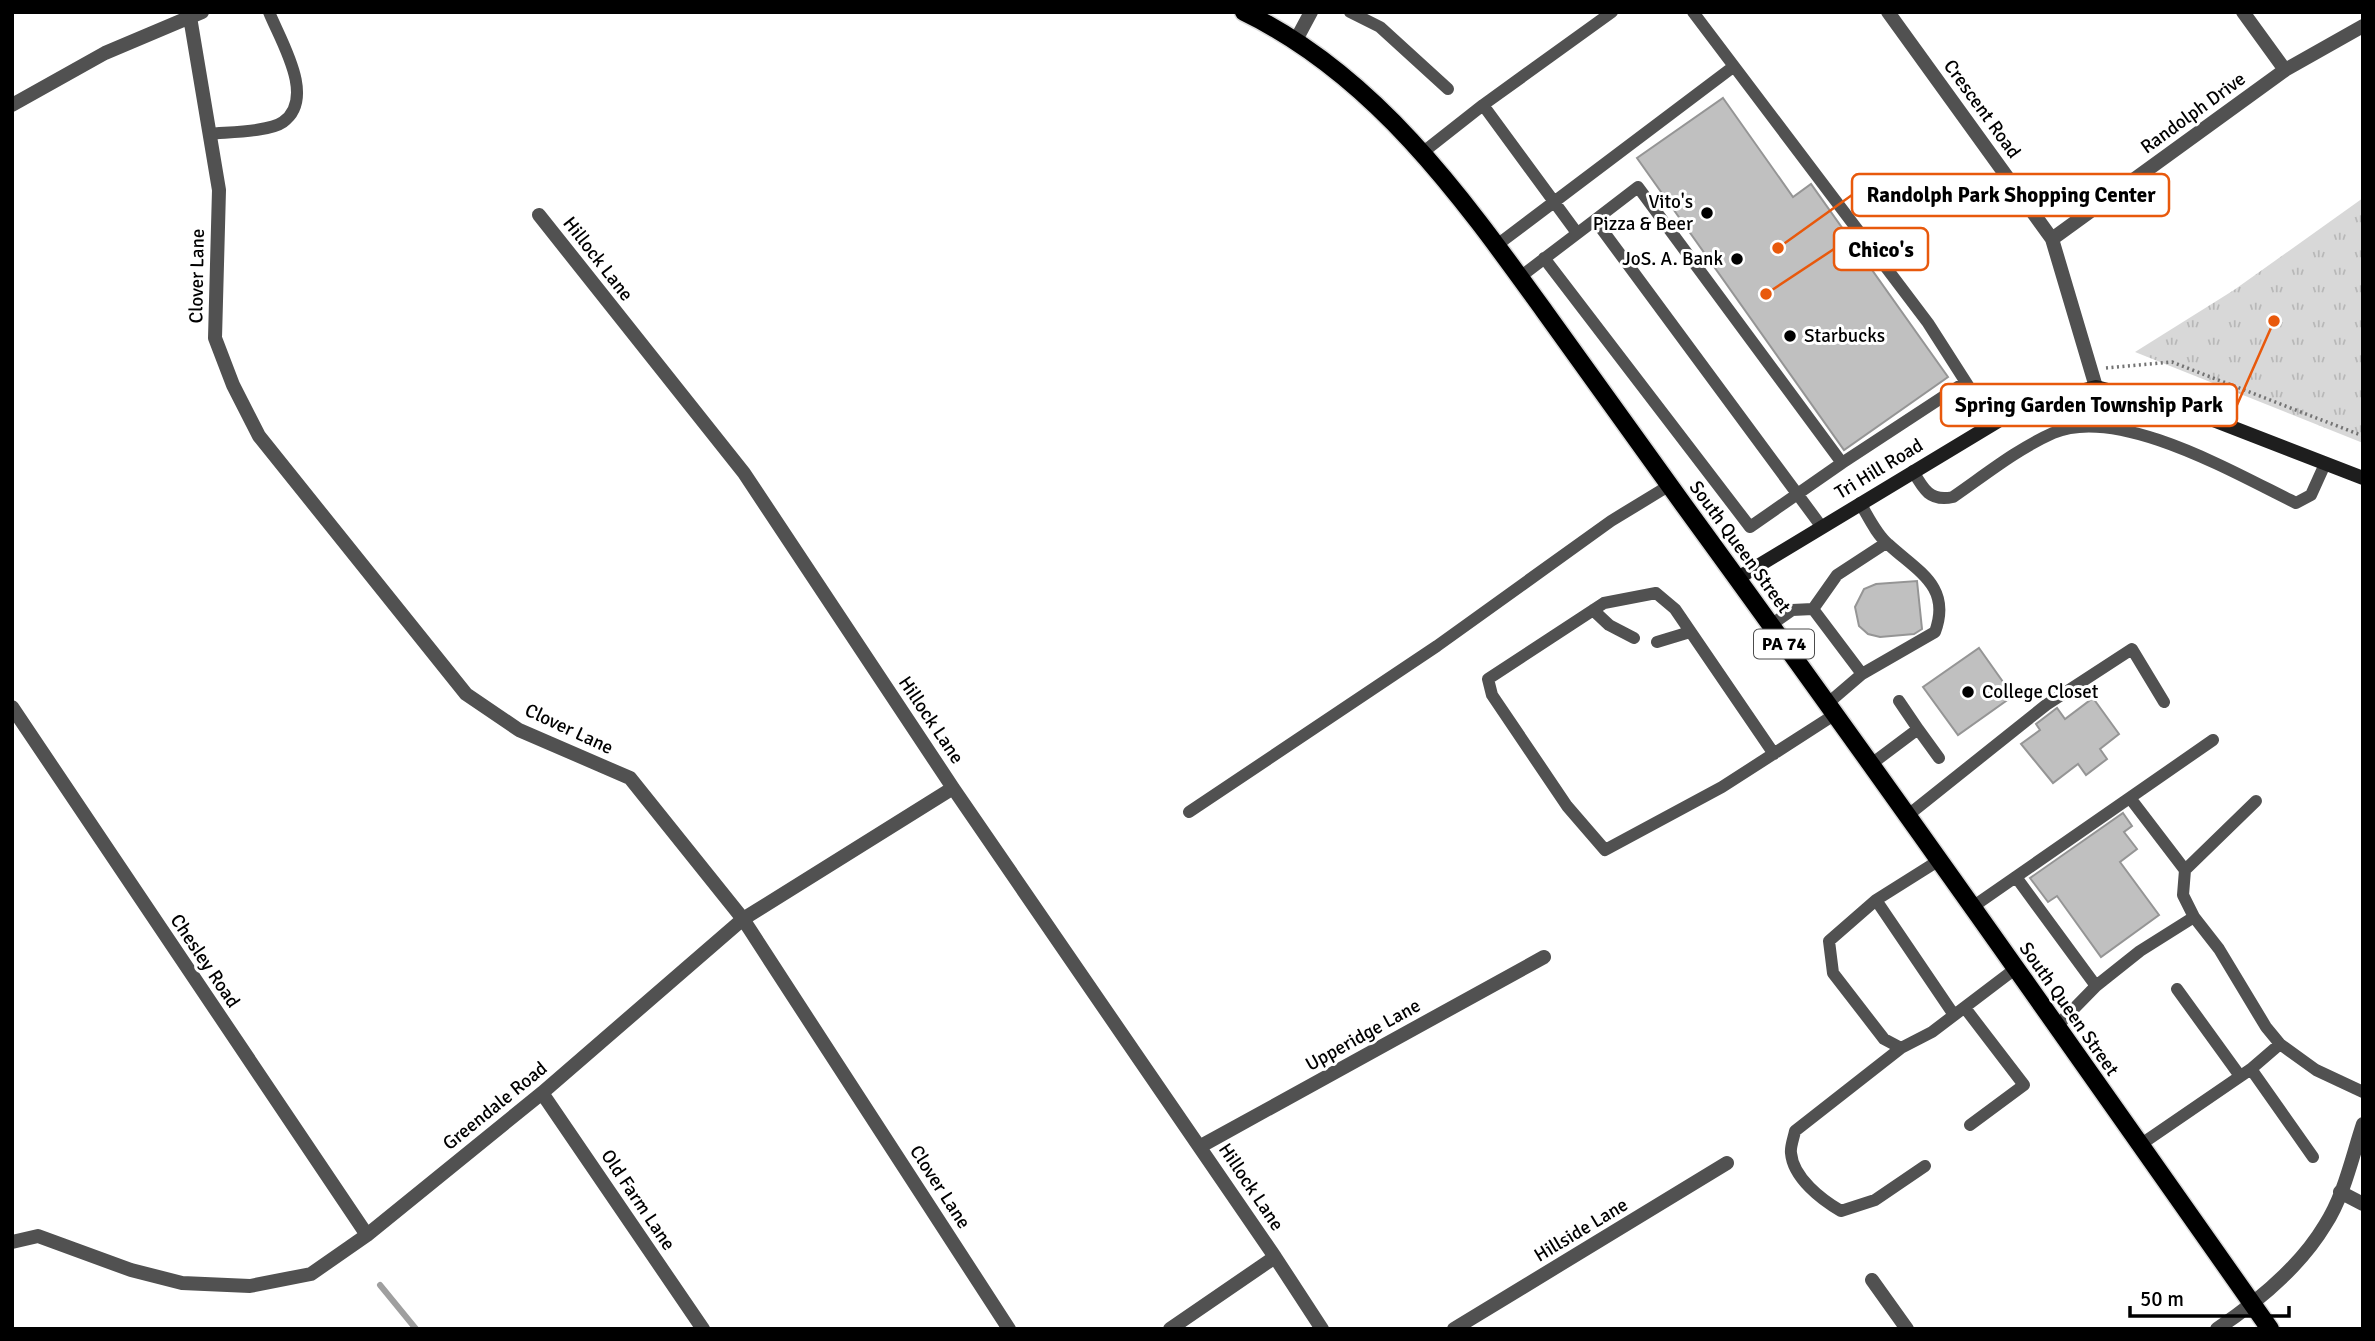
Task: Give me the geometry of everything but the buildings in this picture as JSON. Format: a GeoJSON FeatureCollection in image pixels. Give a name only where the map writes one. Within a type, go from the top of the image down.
{"type":"FeatureCollection","features":[{"type":"Feature","properties":{"kind":"main road","name":"South Queen Street"},"geometry":{"type":"LineString","coordinates":[[1244,12],[1296,40],[1374,100],[1423,153],[1497,245],[1738,578],[2270,1329]]}},
{"type":"Feature","properties":{"kind":"street"},"geometry":{"type":"LineString","coordinates":[[1296,40],[1311,12]]}},
{"type":"Feature","properties":{"kind":"street","name":"Crescent Road"},"geometry":{"type":"LineString","coordinates":[[1888,12],[2052,239],[2096,387]]}},
{"type":"Feature","properties":{"kind":"street"},"geometry":{"type":"LineString","coordinates":[[2243,12],[2285,70]]}},
{"type":"Feature","properties":{"kind":"street","name":"Clover Lane"},"geometry":{"type":"LineString","coordinates":[[196,15],[209,134],[219,190],[215,338],[233,385],[259,436],[466,694],[519,730],[630,778],[743,919],[1009,1329]]}},
{"type":"Feature","properties":{"kind":"street"},"geometry":{"type":"LineString","coordinates":[[12,104],[105,53],[196,15]]}},
{"type":"Feature","properties":{"kind":"street","name":"Randolph Drive"},"geometry":{"type":"LineString","coordinates":[[2052,239],[2285,70],[2363,26]]}},
{"type":"Feature","properties":{"kind":"street","name":"Hillock Lane"},"geometry":{"type":"LineString","coordinates":[[539,215],[744,473],[953,788],[1275,1257]]}},
{"type":"Feature","properties":{"kind":"street","name":"Tri Hill Road"},"geometry":{"type":"LineString","coordinates":[[1738,578],[2023,406],[2096,387],[2190,411],[2363,478]]}},
{"type":"Feature","properties":{"kind":"street","name":"Chesley Road"},"geometry":{"type":"LineString","coordinates":[[12,707],[367,1236]]}},
{"type":"Feature","properties":{"kind":"street","name":"Greendale Road"},"geometry":{"type":"LineString","coordinates":[[12,1242],[38,1236],[131,1270],[182,1283],[250,1286],[311,1274],[367,1236],[542,1093],[743,919],[953,788]]}},
{"type":"Feature","properties":{"kind":"street","name":"Upperidge Lane"},"geometry":{"type":"LineString","coordinates":[[1201,1146],[1544,957]]}},
{"type":"Feature","properties":{"kind":"street","name":"Old Farm Lane"},"geometry":{"type":"LineString","coordinates":[[542,1093],[703,1329]]}},
{"type":"Feature","properties":{"kind":"street"},"geometry":{"type":"LineString","coordinates":[[2217,1329],[2253,1305],[2319,1234],[2340,1192],[2363,1124]]}},
{"type":"Feature","properties":{"kind":"street","name":"Hillside Lane"},"geometry":{"type":"LineString","coordinates":[[1454,1329],[1727,1163]]}},
{"type":"Feature","properties":{"kind":"street"},"geometry":{"type":"LineString","coordinates":[[2340,1192],[2363,1204]]}},
{"type":"Feature","properties":{"kind":"street"},"geometry":{"type":"LineString","coordinates":[[1170,1329],[1275,1257],[1322,1329]]}},
{"type":"Feature","properties":{"kind":"street"},"geometry":{"type":"LineString","coordinates":[[1872,1280],[1907,1329]]}},
{"type":"Feature","properties":{"kind":"lane"},"geometry":{"type":"LineString","coordinates":[[209,134],[282,123],[294,110],[298,96],[295,76],[269,12]]}},
{"type":"Feature","properties":{"kind":"lane"},"geometry":{"type":"LineString","coordinates":[[1350,12],[1380,27],[1448,89]]}},
{"type":"Feature","properties":{"kind":"lane"},"geometry":{"type":"LineString","coordinates":[[1423,153],[1612,12]]}},
{"type":"Feature","properties":{"kind":"lane"},"geometry":{"type":"LineString","coordinates":[[1693,12],[1928,323],[1992,423]]}},
{"type":"Feature","properties":{"kind":"lane"},"geometry":{"type":"LineString","coordinates":[[1497,245],[1733,67]]}},
{"type":"Feature","properties":{"kind":"lane"},"geometry":{"type":"LineString","coordinates":[[1483,106],[1577,233]]}},
{"type":"Feature","properties":{"kind":"lane"},"geometry":{"type":"LineString","coordinates":[[1520,277],[1638,187],[1842,463]]}},
{"type":"Feature","properties":{"kind":"lane"},"geometry":{"type":"LineString","coordinates":[[1595,220],[1821,526]]}},
{"type":"Feature","properties":{"kind":"lane"},"geometry":{"type":"LineString","coordinates":[[1544,258],[1750,527],[1964,383]]}},
{"type":"Feature","properties":{"kind":"lane"},"geometry":{"type":"LineString","coordinates":[[1913,471],[1925,492],[1941,500],[1953,497],[2055,432],[2105,426],[2134,432],[2197,455],[2296,503],[2311,495],[2325,464]]}},
{"type":"Feature","properties":{"kind":"lane"},"geometry":{"type":"LineString","coordinates":[[1189,812],[1437,646],[1611,521],[1670,485]]}},
{"type":"Feature","properties":{"kind":"lane"},"geometry":{"type":"LineString","coordinates":[[1774,754],[1675,609],[1656,593],[1604,603],[1488,679],[1492,695],[1567,806],[1605,850],[1721,787],[1774,754],[1830,710],[1862,674],[1935,632],[1941,618],[1939,594],[1917,566],[1886,542],[1860,503]]}},
{"type":"Feature","properties":{"kind":"lane"},"geometry":{"type":"LineString","coordinates":[[1812,609],[1837,575],[1886,542]]}},
{"type":"Feature","properties":{"kind":"lane"},"geometry":{"type":"LineString","coordinates":[[1771,625],[1792,610],[1812,609]]}},
{"type":"Feature","properties":{"kind":"lane"},"geometry":{"type":"LineString","coordinates":[[1812,609],[1862,674]]}},
{"type":"Feature","properties":{"kind":"lane"},"geometry":{"type":"LineString","coordinates":[[1593,610],[1609,625],[1634,638]]}},
{"type":"Feature","properties":{"kind":"lane"},"geometry":{"type":"LineString","coordinates":[[1657,642],[1690,632]]}},
{"type":"Feature","properties":{"kind":"lane"},"geometry":{"type":"LineString","coordinates":[[1907,816],[2046,705],[2132,649],[2164,702]]}},
{"type":"Feature","properties":{"kind":"lane"},"geometry":{"type":"LineString","coordinates":[[1899,701],[1939,758]]}},
{"type":"Feature","properties":{"kind":"lane"},"geometry":{"type":"LineString","coordinates":[[1870,765],[1918,729]]}},
{"type":"Feature","properties":{"kind":"lane"},"geometry":{"type":"LineString","coordinates":[[1971,908],[2213,740]]}},
{"type":"Feature","properties":{"kind":"lane"},"geometry":{"type":"LineString","coordinates":[[2130,798],[2185,870]]}},
{"type":"Feature","properties":{"kind":"lane"},"geometry":{"type":"LineString","coordinates":[[2256,801],[2185,870],[2183,895],[2194,917],[2219,949],[2266,1027],[2280,1044],[2316,1070],[2363,1092]]}},
{"type":"Feature","properties":{"kind":"lane"},"geometry":{"type":"LineString","coordinates":[[1901,1048],[1884,1040],[1833,973],[1829,941],[1876,900],[1938,861]]}},
{"type":"Feature","properties":{"kind":"lane"},"geometry":{"type":"LineString","coordinates":[[2016,877],[2096,986]]}},
{"type":"Feature","properties":{"kind":"lane"},"geometry":{"type":"LineString","coordinates":[[1876,900],[1960,1011],[2024,1085],[1970,1125]]}},
{"type":"Feature","properties":{"kind":"lane"},"geometry":{"type":"LineString","coordinates":[[2056,1027],[2096,986],[2140,951],[2194,917]]}},
{"type":"Feature","properties":{"kind":"lane"},"geometry":{"type":"LineString","coordinates":[[1925,1166],[1875,1200],[1841,1211],[1821,1200],[1796,1168],[1790,1152],[1795,1131],[1901,1048],[1933,1032],[2015,969]]}},
{"type":"Feature","properties":{"kind":"lane"},"geometry":{"type":"LineString","coordinates":[[2177,989],[2313,1157]]}},
{"type":"Feature","properties":{"kind":"lane"},"geometry":{"type":"LineString","coordinates":[[2140,1145],[2245,1072],[2280,1044]]}},
{"type":"Feature","properties":{"kind":"path"},"geometry":{"type":"LineString","coordinates":[[2092,370],[2172,362],[2363,436]]}},
{"type":"Feature","properties":{"kind":"green space"},"geometry":{"type":"Polygon","coordinates":[[[2363,198],[2363,443],[2135,352],[2234,290],[2363,198]]]}},
{"type":"Feature","properties":{"kind":"waterway"},"geometry":{"type":"LineString","coordinates":[[380,1285],[416,1329]]}},
{"type":"Feature","properties":{"kind":"place","name":"Vito's Pizza & Beer"},"geometry":{"type":"Point","coordinates":[1707,213]}},
{"type":"Feature","properties":{"kind":"place","name":"Randolph Park Shopping Center"},"geometry":{"type":"Point","coordinates":[1778,248]}},
{"type":"Feature","properties":{"kind":"place","name":"JoS. A. Bank"},"geometry":{"type":"Point","coordinates":[1737,259]}},
{"type":"Feature","properties":{"kind":"place","name":"Chico's"},"geometry":{"type":"Point","coordinates":[1766,294]}},
{"type":"Feature","properties":{"kind":"place","name":"Spring Garden Township Park"},"geometry":{"type":"Point","coordinates":[2274,321]}},
{"type":"Feature","properties":{"kind":"place","name":"Starbucks"},"geometry":{"type":"Point","coordinates":[1790,336]}},
{"type":"Feature","properties":{"kind":"place","name":"College Closet"},"geometry":{"type":"Point","coordinates":[1968,692]}}]}
